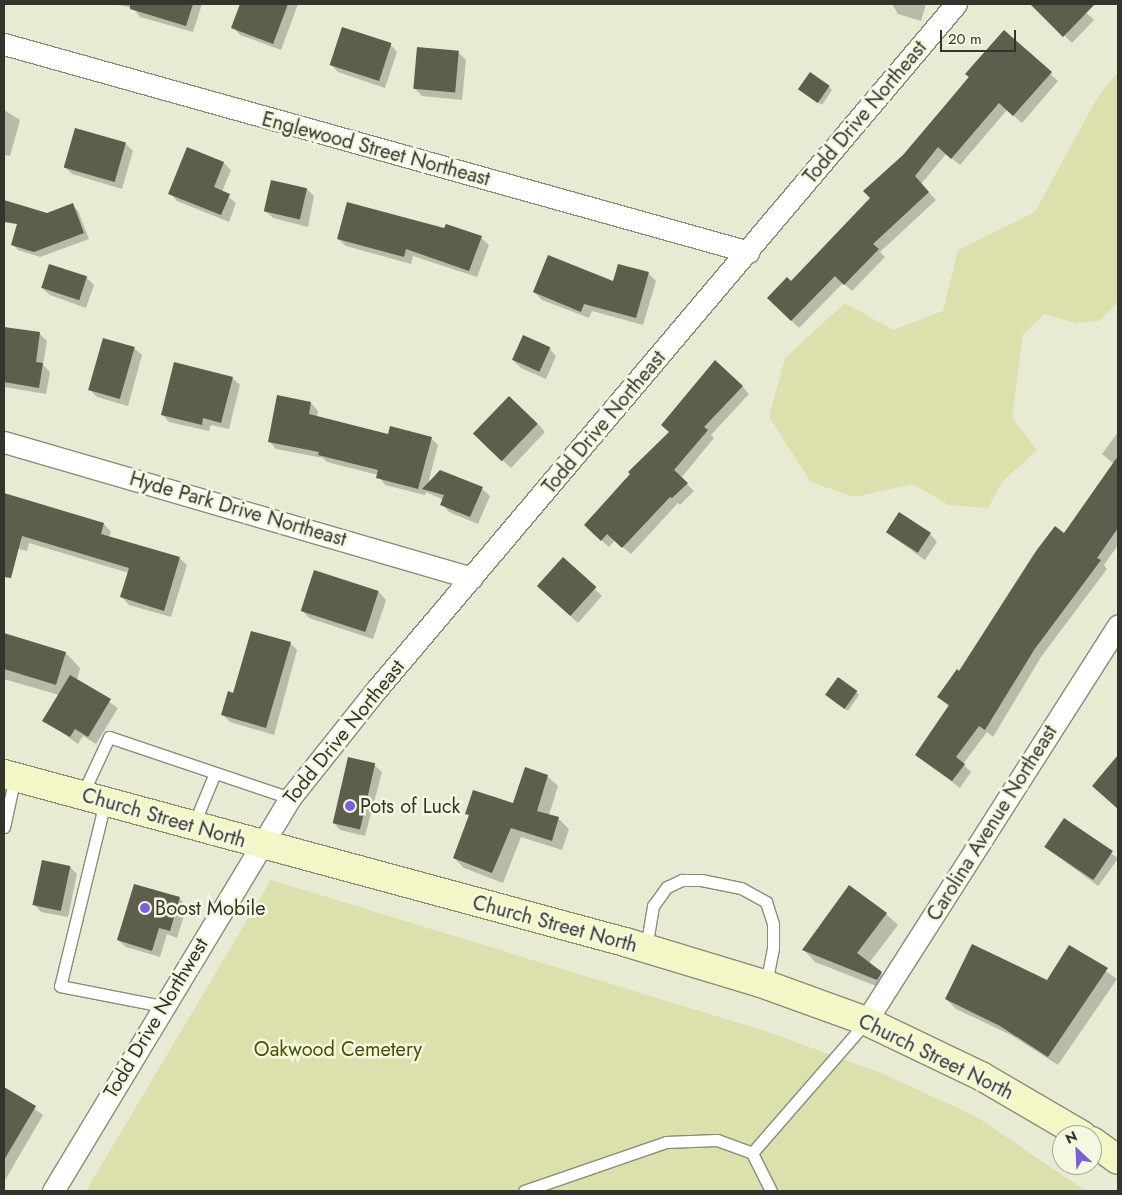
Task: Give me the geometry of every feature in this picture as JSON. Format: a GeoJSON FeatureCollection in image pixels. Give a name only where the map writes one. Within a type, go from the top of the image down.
{"type":"FeatureCollection","features":[{"type":"Feature","properties":{"kind":"main road","name":"Church Street North"},"geometry":{"type":"LineString","coordinates":[[10,776],[259,845],[646,948],[766,984],[866,1021],[981,1076],[1065,1125]]}},
{"type":"Feature","properties":{"kind":"main road"},"geometry":{"type":"LineString","coordinates":[[1102,1148],[1118,1160]]}},
{"type":"Feature","properties":{"kind":"street","name":"Todd Drive Northeast"},"geometry":{"type":"LineString","coordinates":[[259,845],[290,798],[376,690],[749,252],[956,4]]}},
{"type":"Feature","properties":{"kind":"street","name":"Englewood Street Northeast"},"geometry":{"type":"LineString","coordinates":[[4,44],[749,252]]}},
{"type":"Feature","properties":{"kind":"street","name":"Hyde Park Drive Northeast"},"geometry":{"type":"LineString","coordinates":[[4,442],[472,578]]}},
{"type":"Feature","properties":{"kind":"street","name":"Carolina Avenue Northeast"},"geometry":{"type":"LineString","coordinates":[[866,1021],[1118,625]]}},
{"type":"Feature","properties":{"kind":"street","name":"Todd Drive Northwest"},"geometry":{"type":"LineString","coordinates":[[53,1191],[259,845]]}},
{"type":"Feature","properties":{"kind":"lane"},"geometry":{"type":"LineString","coordinates":[[163,1006],[60,986],[94,799],[109,737],[290,798]]}},
{"type":"Feature","properties":{"kind":"lane"},"geometry":{"type":"LineString","coordinates":[[193,826],[214,773]]}},
{"type":"Feature","properties":{"kind":"lane"},"geometry":{"type":"LineString","coordinates":[[4,827],[10,776]]}},
{"type":"Feature","properties":{"kind":"lane"},"geometry":{"type":"LineString","coordinates":[[646,948],[653,906],[667,887],[682,880],[701,880],[741,888],[766,902],[773,924],[774,948],[766,984]]}},
{"type":"Feature","properties":{"kind":"lane"},"geometry":{"type":"LineString","coordinates":[[752,1153],[866,1021]]}},
{"type":"Feature","properties":{"kind":"lane"},"geometry":{"type":"LineString","coordinates":[[524,1191],[666,1142],[716,1140],[752,1153],[771,1191]]}},
{"type":"Feature","properties":{"kind":"green space"},"geometry":{"type":"Polygon","coordinates":[[[1118,72],[1118,302],[1099,321],[1075,323],[1044,314],[1023,334],[1012,418],[1037,450],[1002,482],[988,508],[949,505],[913,484],[854,497],[811,482],[769,417],[785,358],[845,303],[893,330],[943,311],[958,250],[1035,212],[1096,100],[1118,72]]]}},
{"type":"Feature","properties":{"kind":"green space","name":"Oakwood Cemetery"},"geometry":{"type":"Polygon","coordinates":[[[271,880],[768,1032],[881,1073],[975,1116],[1052,1168],[1052,1175],[1062,1175],[1086,1191],[86,1191],[271,880]]]}},
{"type":"Feature","properties":{"kind":"building"},"geometry":{"type":"Polygon","coordinates":[[[130,4],[193,4],[186,26],[130,9],[130,4]]]}},
{"type":"Feature","properties":{"kind":"building"},"geometry":{"type":"Polygon","coordinates":[[[240,4],[288,4],[273,44],[231,28],[240,4]]]}},
{"type":"Feature","properties":{"kind":"building"},"geometry":{"type":"Polygon","coordinates":[[[1030,4],[1095,4],[1063,37],[1030,4]]]}},
{"type":"Feature","properties":{"kind":"building"},"geometry":{"type":"Polygon","coordinates":[[[342,27],[391,43],[379,81],[330,65],[342,27]]]}},
{"type":"Feature","properties":{"kind":"building"},"geometry":{"type":"Polygon","coordinates":[[[1004,30],[1052,72],[1013,116],[999,103],[951,159],[938,147],[915,176],[929,192],[873,244],[879,249],[844,285],[835,276],[791,321],[767,298],[787,277],[791,281],[870,198],[863,191],[903,155],[969,77],[965,74],[1004,30]]]}},
{"type":"Feature","properties":{"kind":"building"},"geometry":{"type":"Polygon","coordinates":[[[417,47],[459,51],[455,93],[413,89],[417,47]]]}},
{"type":"Feature","properties":{"kind":"building"},"geometry":{"type":"Polygon","coordinates":[[[810,72],[830,86],[818,103],[798,89],[810,72]]]}},
{"type":"Feature","properties":{"kind":"building"},"geometry":{"type":"Polygon","coordinates":[[[75,128],[126,143],[115,182],[64,167],[75,128]]]}},
{"type":"Feature","properties":{"kind":"building"},"geometry":{"type":"Polygon","coordinates":[[[187,147],[224,162],[214,187],[230,194],[221,215],[168,194],[187,147]]]}},
{"type":"Feature","properties":{"kind":"building"},"geometry":{"type":"Polygon","coordinates":[[[271,180],[307,188],[300,220],[264,211],[271,180]]]}},
{"type":"Feature","properties":{"kind":"building"},"geometry":{"type":"Polygon","coordinates":[[[4,200],[47,213],[73,203],[84,233],[34,252],[11,245],[17,224],[4,222],[4,200]]]}},
{"type":"Feature","properties":{"kind":"building"},"geometry":{"type":"Polygon","coordinates":[[[347,202],[444,228],[446,224],[482,236],[469,271],[406,249],[404,257],[337,239],[347,202]]]}},
{"type":"Feature","properties":{"kind":"building"},"geometry":{"type":"Polygon","coordinates":[[[548,255],[613,281],[618,264],[649,272],[636,318],[584,304],[581,312],[533,292],[548,255]]]}},
{"type":"Feature","properties":{"kind":"building"},"geometry":{"type":"Polygon","coordinates":[[[49,264],[87,276],[79,300],[41,288],[49,264]]]}},
{"type":"Feature","properties":{"kind":"building"},"geometry":{"type":"Polygon","coordinates":[[[4,327],[40,332],[36,362],[43,363],[39,388],[4,382],[4,327]]]}},
{"type":"Feature","properties":{"kind":"building"},"geometry":{"type":"Polygon","coordinates":[[[523,335],[550,347],[539,372],[512,360],[523,335]]]}},
{"type":"Feature","properties":{"kind":"building"},"geometry":{"type":"Polygon","coordinates":[[[103,338],[135,347],[120,399],[88,390],[103,338]]]}},
{"type":"Feature","properties":{"kind":"building"},"geometry":{"type":"Polygon","coordinates":[[[715,360],[743,386],[704,427],[708,430],[674,470],[688,483],[672,498],[670,497],[622,548],[607,534],[601,541],[584,525],[630,474],[628,472],[669,432],[661,425],[715,360]]]}},
{"type":"Feature","properties":{"kind":"building"},"geometry":{"type":"Polygon","coordinates":[[[174,362],[233,377],[221,423],[203,418],[202,425],[161,415],[174,362]]]}},
{"type":"Feature","properties":{"kind":"building"},"geometry":{"type":"Polygon","coordinates":[[[277,395],[311,402],[309,414],[388,434],[390,426],[432,437],[418,489],[376,478],[378,470],[318,455],[319,452],[268,442],[277,395]]]}},
{"type":"Feature","properties":{"kind":"building"},"geometry":{"type":"Polygon","coordinates":[[[509,396],[538,424],[502,461],[473,433],[509,396]]]}},
{"type":"Feature","properties":{"kind":"building"},"geometry":{"type":"Polygon","coordinates":[[[1118,456],[1118,528],[1097,558],[1101,560],[1034,650],[985,730],[979,726],[956,757],[965,764],[952,781],[915,755],[949,705],[937,697],[957,669],[959,671],[1036,551],[1055,526],[1064,533],[1118,456]]]}},
{"type":"Feature","properties":{"kind":"building"},"geometry":{"type":"Polygon","coordinates":[[[440,470],[483,487],[470,517],[440,505],[444,495],[422,489],[440,470]]]}},
{"type":"Feature","properties":{"kind":"building"},"geometry":{"type":"Polygon","coordinates":[[[4,493],[104,523],[101,534],[180,557],[164,611],[120,597],[129,568],[22,536],[11,578],[4,577],[4,493]]]}},
{"type":"Feature","properties":{"kind":"building"},"geometry":{"type":"Polygon","coordinates":[[[899,512],[931,533],[918,553],[886,532],[899,512]]]}},
{"type":"Feature","properties":{"kind":"building"},"geometry":{"type":"Polygon","coordinates":[[[563,557],[596,587],[570,616],[537,586],[563,557]]]}},
{"type":"Feature","properties":{"kind":"building"},"geometry":{"type":"Polygon","coordinates":[[[314,570],[379,591],[365,632],[301,611],[314,570]]]}},
{"type":"Feature","properties":{"kind":"building"},"geometry":{"type":"Polygon","coordinates":[[[251,631],[291,642],[266,728],[221,715],[228,691],[233,693],[251,631]]]}},
{"type":"Feature","properties":{"kind":"building"},"geometry":{"type":"Polygon","coordinates":[[[4,633],[66,652],[56,685],[4,669],[4,633]]]}},
{"type":"Feature","properties":{"kind":"building"},"geometry":{"type":"Polygon","coordinates":[[[70,675],[111,699],[88,737],[75,729],[70,737],[42,721],[70,675]]]}},
{"type":"Feature","properties":{"kind":"building"},"geometry":{"type":"Polygon","coordinates":[[[838,677],[857,691],[844,709],[825,695],[838,677]]]}},
{"type":"Feature","properties":{"kind":"building"},"geometry":{"type":"Polygon","coordinates":[[[1118,755],[1118,809],[1092,786],[1118,755]]]}},
{"type":"Feature","properties":{"kind":"building"},"geometry":{"type":"Polygon","coordinates":[[[348,757],[375,763],[360,830],[333,823],[348,757]]]}},
{"type":"Feature","properties":{"kind":"building"},"geometry":{"type":"Polygon","coordinates":[[[525,767],[548,775],[537,811],[559,817],[552,841],[511,828],[492,873],[453,858],[469,815],[465,814],[473,790],[513,803],[525,767]]]}},
{"type":"Feature","properties":{"kind":"building"},"geometry":{"type":"Polygon","coordinates":[[[1064,818],[1113,851],[1093,880],[1044,847],[1064,818]]]}},
{"type":"Feature","properties":{"kind":"building"},"geometry":{"type":"Polygon","coordinates":[[[42,860],[70,866],[61,911],[32,905],[42,860]]]}},
{"type":"Feature","properties":{"kind":"building"},"geometry":{"type":"Polygon","coordinates":[[[134,884],[180,897],[170,931],[159,928],[152,951],[117,940],[134,884]]]}},
{"type":"Feature","properties":{"kind":"building"},"geometry":{"type":"Polygon","coordinates":[[[849,885],[887,913],[857,953],[882,972],[877,980],[802,950],[849,885]]]}},
{"type":"Feature","properties":{"kind":"building"},"geometry":{"type":"Polygon","coordinates":[[[972,944],[1047,980],[1069,945],[1108,968],[1048,1057],[1000,1026],[945,999],[972,944]]]}},
{"type":"Feature","properties":{"kind":"building"},"geometry":{"type":"Polygon","coordinates":[[[4,1087],[36,1106],[4,1160],[4,1087]]]}},
{"type":"Feature","properties":{"kind":"place","name":"Pots of Luck"},"geometry":{"type":"Point","coordinates":[350,806]}},
{"type":"Feature","properties":{"kind":"place","name":"Boost Mobile"},"geometry":{"type":"Point","coordinates":[145,908]}}]}
